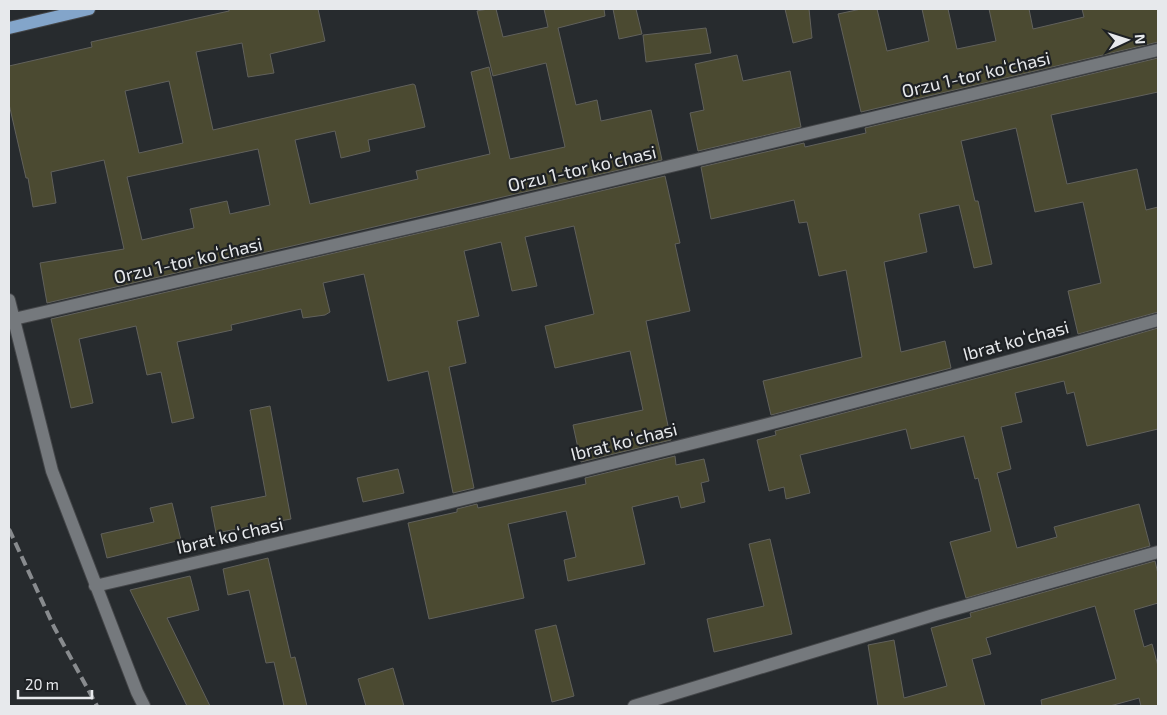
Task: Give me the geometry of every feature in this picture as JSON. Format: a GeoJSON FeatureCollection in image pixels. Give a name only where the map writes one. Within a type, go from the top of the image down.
{"type":"FeatureCollection","features":[{"type":"Feature","properties":{"kind":"main road"},"geometry":{"type":"LineString","coordinates":[[9,28],[89,9]]}},
{"type":"Feature","properties":{"kind":"street","name":"Orzu 1-tor koʻchasi"},"geometry":{"type":"LineString","coordinates":[[14,319],[486,210],[1158,50]]}},
{"type":"Feature","properties":{"kind":"street"},"geometry":{"type":"LineString","coordinates":[[9,300],[52,471],[95,586],[144,706]]}},
{"type":"Feature","properties":{"kind":"street","name":"Ibrat koʻchasi"},"geometry":{"type":"LineString","coordinates":[[95,586],[503,491],[1036,355],[1158,320]]}},
{"type":"Feature","properties":{"kind":"street"},"geometry":{"type":"LineString","coordinates":[[634,706],[937,614],[1158,552]]}},
{"type":"Feature","properties":{"kind":"building"},"geometry":{"type":"Polygon","coordinates":[[[229,9],[318,9],[325,41],[270,54],[274,73],[248,77],[242,43],[196,52],[213,130],[415,85],[425,127],[368,140],[370,151],[341,158],[335,131],[295,140],[310,204],[418,179],[416,171],[490,154],[471,72],[489,67],[510,159],[565,147],[546,63],[493,76],[477,11],[488,9],[496,9],[503,37],[548,27],[544,9],[604,9],[605,16],[558,28],[576,105],[597,100],[601,121],[651,110],[662,160],[47,303],[40,263],[124,249],[104,160],[51,172],[56,203],[33,207],[28,178],[26,178],[9,104],[9,66],[92,47],[91,42],[229,11],[229,9]],[[169,81],[125,91],[139,153],[183,143],[169,81]],[[258,149],[127,177],[142,240],[194,228],[190,209],[227,201],[230,214],[270,205],[258,149]]]}},
{"type":"Feature","properties":{"kind":"building"},"geometry":{"type":"Polygon","coordinates":[[[613,9],[636,9],[642,34],[619,39],[613,9]]]}},
{"type":"Feature","properties":{"kind":"building"},"geometry":{"type":"Polygon","coordinates":[[[785,9],[809,9],[812,38],[793,43],[785,9]]]}},
{"type":"Feature","properties":{"kind":"building"},"geometry":{"type":"Polygon","coordinates":[[[861,9],[877,9],[887,51],[929,41],[922,9],[948,9],[957,49],[996,41],[989,9],[1029,9],[1033,29],[1084,17],[1082,9],[1158,9],[1158,42],[861,112],[838,14],[861,9]]]}},
{"type":"Feature","properties":{"kind":"building"},"geometry":{"type":"Polygon","coordinates":[[[706,28],[711,53],[646,62],[643,35],[706,28]]]}},
{"type":"Feature","properties":{"kind":"building"},"geometry":{"type":"Polygon","coordinates":[[[737,55],[743,81],[790,71],[801,127],[698,151],[690,113],[704,110],[695,64],[737,55]]]}},
{"type":"Feature","properties":{"kind":"building"},"geometry":{"type":"Polygon","coordinates":[[[1158,58],[1158,92],[1051,115],[1067,184],[1137,169],[1146,210],[1158,207],[1158,312],[1078,334],[1068,291],[1101,283],[1083,202],[1035,212],[1016,128],[961,141],[975,201],[978,201],[992,264],[974,268],[959,205],[919,214],[927,252],[884,262],[901,352],[945,341],[951,368],[771,415],[763,381],[862,357],[846,270],[819,276],[807,222],[799,223],[794,200],[711,219],[701,167],[804,143],[805,147],[866,133],[865,128],[1158,58]]]}},
{"type":"Feature","properties":{"kind":"building"},"geometry":{"type":"Polygon","coordinates":[[[665,176],[680,243],[675,244],[690,311],[646,321],[671,440],[581,462],[573,425],[643,410],[630,351],[555,368],[545,326],[594,314],[574,226],[525,237],[537,286],[512,291],[501,242],[464,251],[479,316],[457,321],[466,363],[449,367],[474,488],[453,493],[428,371],[388,381],[364,274],[323,283],[330,312],[325,315],[303,318],[301,309],[231,325],[232,330],[177,342],[194,418],[172,423],[161,372],[147,375],[136,326],[79,339],[93,403],[71,408],[51,319],[665,176]]]}},
{"type":"Feature","properties":{"kind":"building"},"geometry":{"type":"Polygon","coordinates":[[[1158,328],[1158,429],[1087,446],[1074,392],[1067,394],[1064,381],[1015,393],[1022,422],[1001,427],[1011,469],[997,473],[1017,548],[1057,537],[1054,527],[1139,504],[1150,546],[966,598],[950,542],[991,531],[978,478],[975,479],[964,436],[911,449],[906,429],[800,455],[810,493],[786,499],[784,487],[769,491],[757,440],[776,435],[775,431],[1058,357],[1158,328]]]}},
{"type":"Feature","properties":{"kind":"building"},"geometry":{"type":"Polygon","coordinates":[[[270,406],[291,519],[216,533],[211,507],[266,496],[250,410],[270,406]]]}},
{"type":"Feature","properties":{"kind":"building"},"geometry":{"type":"Polygon","coordinates":[[[675,456],[676,465],[704,459],[709,481],[701,483],[705,502],[681,508],[678,496],[632,507],[645,564],[568,581],[564,560],[576,557],[566,511],[508,524],[524,598],[429,619],[408,523],[457,512],[457,509],[477,504],[478,508],[586,484],[585,478],[675,456]]]}},
{"type":"Feature","properties":{"kind":"building"},"geometry":{"type":"Polygon","coordinates":[[[398,469],[404,493],[363,502],[357,478],[398,469]]]}},
{"type":"Feature","properties":{"kind":"building"},"geometry":{"type":"Polygon","coordinates":[[[172,503],[181,540],[107,558],[101,534],[154,522],[150,508],[172,503]]]}},
{"type":"Feature","properties":{"kind":"building"},"geometry":{"type":"Polygon","coordinates":[[[770,539],[792,634],[714,652],[707,619],[764,606],[749,544],[770,539]]]}},
{"type":"Feature","properties":{"kind":"building"},"geometry":{"type":"Polygon","coordinates":[[[268,558],[291,658],[295,657],[307,706],[284,706],[274,662],[266,663],[249,590],[228,595],[223,569],[268,558]]]}},
{"type":"Feature","properties":{"kind":"building"},"geometry":{"type":"Polygon","coordinates":[[[1155,561],[1158,574],[1158,603],[1134,610],[1144,647],[1152,644],[1158,666],[1158,706],[1141,706],[1139,698],[1110,706],[1042,706],[1041,700],[1116,679],[1095,606],[986,638],[991,654],[972,659],[985,706],[878,706],[868,645],[894,640],[904,698],[947,686],[931,628],[971,617],[970,613],[1155,561]]]}},
{"type":"Feature","properties":{"kind":"building"},"geometry":{"type":"Polygon","coordinates":[[[190,576],[199,610],[167,618],[210,706],[187,706],[130,590],[190,576]]]}},
{"type":"Feature","properties":{"kind":"building"},"geometry":{"type":"Polygon","coordinates":[[[556,625],[574,696],[552,702],[535,630],[556,625]]]}},
{"type":"Feature","properties":{"kind":"building"},"geometry":{"type":"Polygon","coordinates":[[[393,668],[404,706],[366,706],[358,679],[393,668]]]}},
{"type":"Feature","properties":{"kind":"railway"},"geometry":{"type":"LineString","coordinates":[[9,529],[54,627],[97,706]]}}]}
